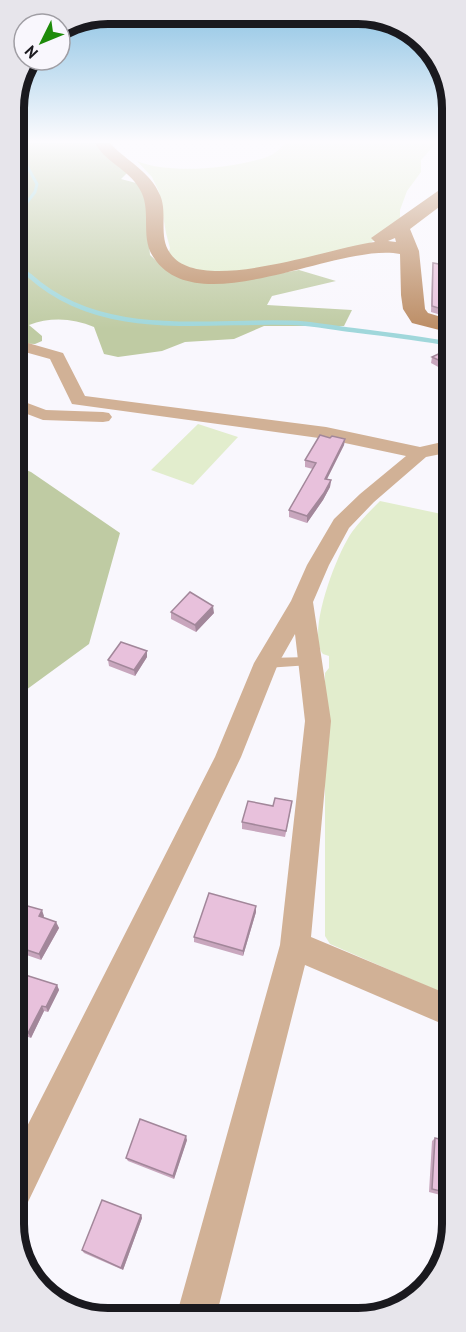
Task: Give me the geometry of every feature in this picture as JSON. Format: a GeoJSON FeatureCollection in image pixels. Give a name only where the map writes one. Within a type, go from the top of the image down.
{"type":"FeatureCollection","features":[{"type":"Feature","properties":{"kind":"street"},"geometry":{"type":"LineString","coordinates":[[152,205],[154,234],[160,254],[177,270],[197,276],[234,277],[357,250],[387,247],[409,251]]}},
{"type":"Feature","properties":{"kind":"street"},"geometry":{"type":"LineString","coordinates":[[357,250],[400,228],[431,205]]}},
{"type":"Feature","properties":{"kind":"street"},"geometry":{"type":"LineString","coordinates":[[400,228],[409,251],[414,309],[420,318],[442,324]]}},
{"type":"Feature","properties":{"kind":"street"},"geometry":{"type":"LineString","coordinates":[[24,347],[57,356],[78,400],[326,434],[420,453],[442,448]]}},
{"type":"Feature","properties":{"kind":"street"},"geometry":{"type":"LineString","coordinates":[[24,407],[43,415],[122,417],[174,414]]}},
{"type":"Feature","properties":{"kind":"street"},"geometry":{"type":"LineString","coordinates":[[24,1171],[228,757],[266,663],[302,602],[318,565],[341,524],[367,498],[420,453]]}},
{"type":"Feature","properties":{"kind":"street"},"geometry":{"type":"LineString","coordinates":[[198,1308],[295,945],[318,722],[302,602]]}},
{"type":"Feature","properties":{"kind":"street"},"geometry":{"type":"LineString","coordinates":[[295,945],[442,1008]]}},
{"type":"Feature","properties":{"kind":"lane"},"geometry":{"type":"LineString","coordinates":[[266,663],[310,662]]}},
{"type":"Feature","properties":{"kind":"green space"},"geometry":{"type":"Polygon","coordinates":[[[24,205],[146,205],[150,255],[163,267],[184,276],[252,278],[299,270],[336,281],[272,296],[267,305],[352,310],[344,326],[264,326],[234,339],[185,342],[162,351],[118,357],[104,354],[94,327],[70,320],[53,320],[29,325],[42,336],[42,341],[35,344],[24,343],[24,205]]]}},
{"type":"Feature","properties":{"kind":"green space"},"geometry":{"type":"Polygon","coordinates":[[[161,205],[402,205],[400,223],[370,243],[249,271],[193,271],[167,258],[170,248],[161,205]]]}},
{"type":"Feature","properties":{"kind":"green space"},"geometry":{"type":"Polygon","coordinates":[[[198,424],[238,437],[193,485],[151,470],[198,424]]]}},
{"type":"Feature","properties":{"kind":"green space"},"geometry":{"type":"Polygon","coordinates":[[[24,469],[120,533],[89,644],[24,691],[24,469]]]}},
{"type":"Feature","properties":{"kind":"green space"},"geometry":{"type":"Polygon","coordinates":[[[380,501],[442,514],[442,993],[330,944],[325,936],[325,673],[329,668],[329,656],[323,654],[319,644],[318,629],[332,574],[346,542],[358,524],[380,501]]]}},
{"type":"Feature","properties":{"kind":"building"},"geometry":{"type":"Polygon","coordinates":[[[439,260],[442,260],[442,309],[432,306],[433,263],[439,264],[439,260]]]}},
{"type":"Feature","properties":{"kind":"building"},"geometry":{"type":"Polygon","coordinates":[[[442,352],[442,362],[432,357],[442,352]]]}},
{"type":"Feature","properties":{"kind":"building"},"geometry":{"type":"Polygon","coordinates":[[[320,435],[345,439],[325,479],[331,480],[307,516],[289,510],[316,463],[305,460],[320,435]]]}},
{"type":"Feature","properties":{"kind":"building"},"geometry":{"type":"Polygon","coordinates":[[[190,592],[213,606],[195,625],[171,612],[190,592]]]}},
{"type":"Feature","properties":{"kind":"building"},"geometry":{"type":"Polygon","coordinates":[[[121,642],[147,651],[134,670],[108,660],[121,642]]]}},
{"type":"Feature","properties":{"kind":"building"},"geometry":{"type":"Polygon","coordinates":[[[275,798],[292,801],[286,831],[242,822],[248,801],[273,806],[275,798]]]}},
{"type":"Feature","properties":{"kind":"building"},"geometry":{"type":"Polygon","coordinates":[[[209,893],[256,906],[243,951],[194,937],[209,893]]]}},
{"type":"Feature","properties":{"kind":"building"},"geometry":{"type":"Polygon","coordinates":[[[24,905],[42,910],[39,916],[56,922],[39,954],[24,949],[24,905]]]}},
{"type":"Feature","properties":{"kind":"building"},"geometry":{"type":"Polygon","coordinates":[[[24,975],[57,985],[46,1007],[42,1006],[28,1033],[24,1031],[24,975]]]}},
{"type":"Feature","properties":{"kind":"building"},"geometry":{"type":"Polygon","coordinates":[[[140,1119],[186,1136],[173,1176],[126,1158],[140,1119]]]}},
{"type":"Feature","properties":{"kind":"building"},"geometry":{"type":"Polygon","coordinates":[[[435,1138],[442,1140],[442,1192],[432,1189],[435,1138]]]}},
{"type":"Feature","properties":{"kind":"building"},"geometry":{"type":"Polygon","coordinates":[[[102,1200],[141,1215],[121,1268],[82,1250],[102,1200]]]}},
{"type":"Feature","properties":{"kind":"waterway"},"geometry":{"type":"LineString","coordinates":[[24,270],[32,277]]}},
{"type":"Feature","properties":{"kind":"waterway"},"geometry":{"type":"LineString","coordinates":[[30,276],[59,297],[90,311],[123,319],[193,324],[304,324],[442,343]]}}]}
